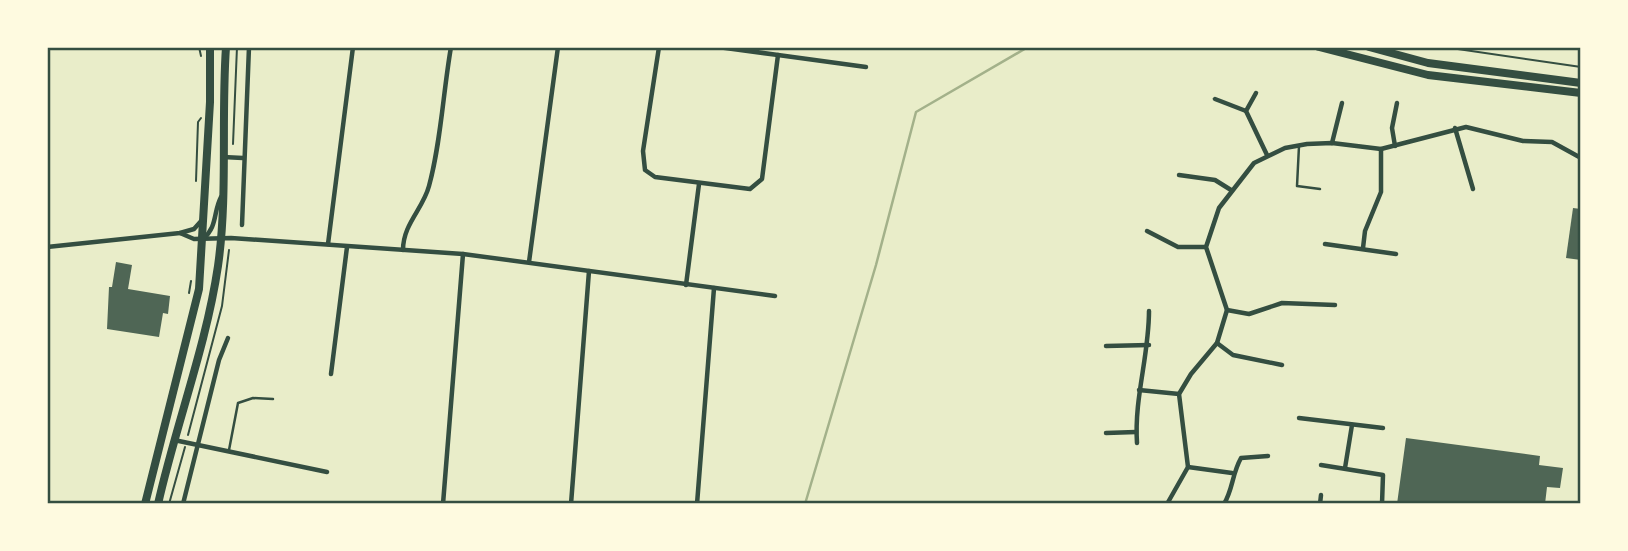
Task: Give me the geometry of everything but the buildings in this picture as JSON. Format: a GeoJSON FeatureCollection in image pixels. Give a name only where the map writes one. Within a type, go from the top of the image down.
{"type":"FeatureCollection","features":[{"type":"Feature","properties":{"kind":"main road"},"geometry":{"type":"LineString","coordinates":[[145,504],[192,326],[199,289],[210,47]]}},
{"type":"Feature","properties":{"kind":"main road"},"geometry":{"type":"LineString","coordinates":[[158,504],[211,305],[220,238],[226,47]]}},
{"type":"Feature","properties":{"kind":"main road"},"geometry":{"type":"LineString","coordinates":[[1319,47],[1428,75],[1581,93]]}},
{"type":"Feature","properties":{"kind":"main road"},"geometry":{"type":"LineString","coordinates":[[1369,47],[1428,63],[1581,83]]}},
{"type":"Feature","properties":{"kind":"street"},"geometry":{"type":"LineString","coordinates":[[242,225],[249,47]]}},
{"type":"Feature","properties":{"kind":"street"},"geometry":{"type":"LineString","coordinates":[[328,244],[353,47]]}},
{"type":"Feature","properties":{"kind":"street"},"geometry":{"type":"LineString","coordinates":[[402,250],[407,226],[421,205],[430,183],[451,47]]}},
{"type":"Feature","properties":{"kind":"street"},"geometry":{"type":"LineString","coordinates":[[529,262],[558,47]]}},
{"type":"Feature","properties":{"kind":"street"},"geometry":{"type":"LineString","coordinates":[[659,47],[649,103],[643,167],[655,177],[750,189],[760,182],[778,55]]}},
{"type":"Feature","properties":{"kind":"street"},"geometry":{"type":"LineString","coordinates":[[719,47],[866,67]]}},
{"type":"Feature","properties":{"kind":"street"},"geometry":{"type":"LineString","coordinates":[[1247,111],[1256,93]]}},
{"type":"Feature","properties":{"kind":"street"},"geometry":{"type":"LineString","coordinates":[[1215,99],[1247,111],[1267,155]]}},
{"type":"Feature","properties":{"kind":"street"},"geometry":{"type":"LineString","coordinates":[[1332,143],[1342,103]]}},
{"type":"Feature","properties":{"kind":"street"},"geometry":{"type":"LineString","coordinates":[[1395,146],[1392,128],[1397,103]]}},
{"type":"Feature","properties":{"kind":"street"},"geometry":{"type":"LineString","coordinates":[[1167,504],[1188,467],[1180,394],[1191,374],[1217,343],[1227,310],[1206,247],[1219,208],[1254,163],[1267,155],[1299,145],[1332,143],[1381,149],[1455,128],[1479,127],[1523,141],[1552,142],[1581,158]]}},
{"type":"Feature","properties":{"kind":"street"},"geometry":{"type":"LineString","coordinates":[[1455,128],[1473,189]]}},
{"type":"Feature","properties":{"kind":"street"},"geometry":{"type":"LineString","coordinates":[[1363,248],[1365,231],[1381,192],[1381,149]]}},
{"type":"Feature","properties":{"kind":"street"},"geometry":{"type":"LineString","coordinates":[[1464,158],[1474,155]]}},
{"type":"Feature","properties":{"kind":"street"},"geometry":{"type":"LineString","coordinates":[[222,157],[243,158]]}},
{"type":"Feature","properties":{"kind":"street"},"geometry":{"type":"LineString","coordinates":[[1179,176],[1215,180],[1231,190]]}},
{"type":"Feature","properties":{"kind":"street"},"geometry":{"type":"LineString","coordinates":[[686,285],[699,184]]}},
{"type":"Feature","properties":{"kind":"street"},"geometry":{"type":"LineString","coordinates":[[203,239],[214,226],[216,207],[221,197]]}},
{"type":"Feature","properties":{"kind":"street"},"geometry":{"type":"LineString","coordinates":[[47,247],[180,233],[197,227],[204,211]]}},
{"type":"Feature","properties":{"kind":"street"},"geometry":{"type":"LineString","coordinates":[[1147,231],[1178,247],[1206,247]]}},
{"type":"Feature","properties":{"kind":"street"},"geometry":{"type":"LineString","coordinates":[[180,233],[203,239],[328,244],[463,254],[775,296]]}},
{"type":"Feature","properties":{"kind":"street"},"geometry":{"type":"LineString","coordinates":[[1325,244],[1396,254]]}},
{"type":"Feature","properties":{"kind":"street"},"geometry":{"type":"LineString","coordinates":[[331,374],[347,246]]}},
{"type":"Feature","properties":{"kind":"street"},"geometry":{"type":"LineString","coordinates":[[443,504],[463,254]]}},
{"type":"Feature","properties":{"kind":"street"},"geometry":{"type":"LineString","coordinates":[[571,504],[589,271]]}},
{"type":"Feature","properties":{"kind":"street"},"geometry":{"type":"LineString","coordinates":[[696,504],[714,288]]}},
{"type":"Feature","properties":{"kind":"street"},"geometry":{"type":"LineString","coordinates":[[1227,310],[1249,314],[1282,303],[1335,305]]}},
{"type":"Feature","properties":{"kind":"street"},"geometry":{"type":"LineString","coordinates":[[1137,443],[1139,390],[1149,345],[1149,311]]}},
{"type":"Feature","properties":{"kind":"street"},"geometry":{"type":"LineString","coordinates":[[183,504],[197,444],[228,338]]}},
{"type":"Feature","properties":{"kind":"street"},"geometry":{"type":"LineString","coordinates":[[1217,343],[1233,355],[1282,365]]}},
{"type":"Feature","properties":{"kind":"street"},"geometry":{"type":"LineString","coordinates":[[1106,346],[1149,345]]}},
{"type":"Feature","properties":{"kind":"street"},"geometry":{"type":"LineString","coordinates":[[1139,390],[1180,394]]}},
{"type":"Feature","properties":{"kind":"street"},"geometry":{"type":"LineString","coordinates":[[1299,418],[1383,428]]}},
{"type":"Feature","properties":{"kind":"street"},"geometry":{"type":"LineString","coordinates":[[1345,468],[1352,425]]}},
{"type":"Feature","properties":{"kind":"street"},"geometry":{"type":"LineString","coordinates":[[1106,433],[1136,432]]}},
{"type":"Feature","properties":{"kind":"street"},"geometry":{"type":"LineString","coordinates":[[174,440],[327,472]]}},
{"type":"Feature","properties":{"kind":"street"},"geometry":{"type":"LineString","coordinates":[[1224,504],[1231,492],[1232,473],[1241,458],[1268,456]]}},
{"type":"Feature","properties":{"kind":"street"},"geometry":{"type":"LineString","coordinates":[[1321,465],[1382,475],[1382,504]]}},
{"type":"Feature","properties":{"kind":"street"},"geometry":{"type":"LineString","coordinates":[[1188,467],[1232,473]]}},
{"type":"Feature","properties":{"kind":"street"},"geometry":{"type":"LineString","coordinates":[[1320,504],[1321,495]]}},
{"type":"Feature","properties":{"kind":"lane"},"geometry":{"type":"LineString","coordinates":[[1299,145],[1297,186],[1320,189]]}},
{"type":"Feature","properties":{"kind":"lane"},"geometry":{"type":"LineString","coordinates":[[229,451],[238,403],[253,398],[274,398]]}},
{"type":"Feature","properties":{"kind":"path"},"geometry":{"type":"LineString","coordinates":[[233,144],[237,47]]}},
{"type":"Feature","properties":{"kind":"path"},"geometry":{"type":"LineString","coordinates":[[1444,47],[1581,67]]}},
{"type":"Feature","properties":{"kind":"path"},"geometry":{"type":"LineString","coordinates":[[196,187],[198,122],[202,116]]}},
{"type":"Feature","properties":{"kind":"path"},"geometry":{"type":"LineString","coordinates":[[188,438],[222,306],[230,253]]}},
{"type":"Feature","properties":{"kind":"path"},"geometry":{"type":"LineString","coordinates":[[169,504],[186,444]]}},
{"type":"Feature","properties":{"kind":"waterway"},"geometry":{"type":"LineString","coordinates":[[805,504],[876,265],[916,112],[1028,47]]}}]}
